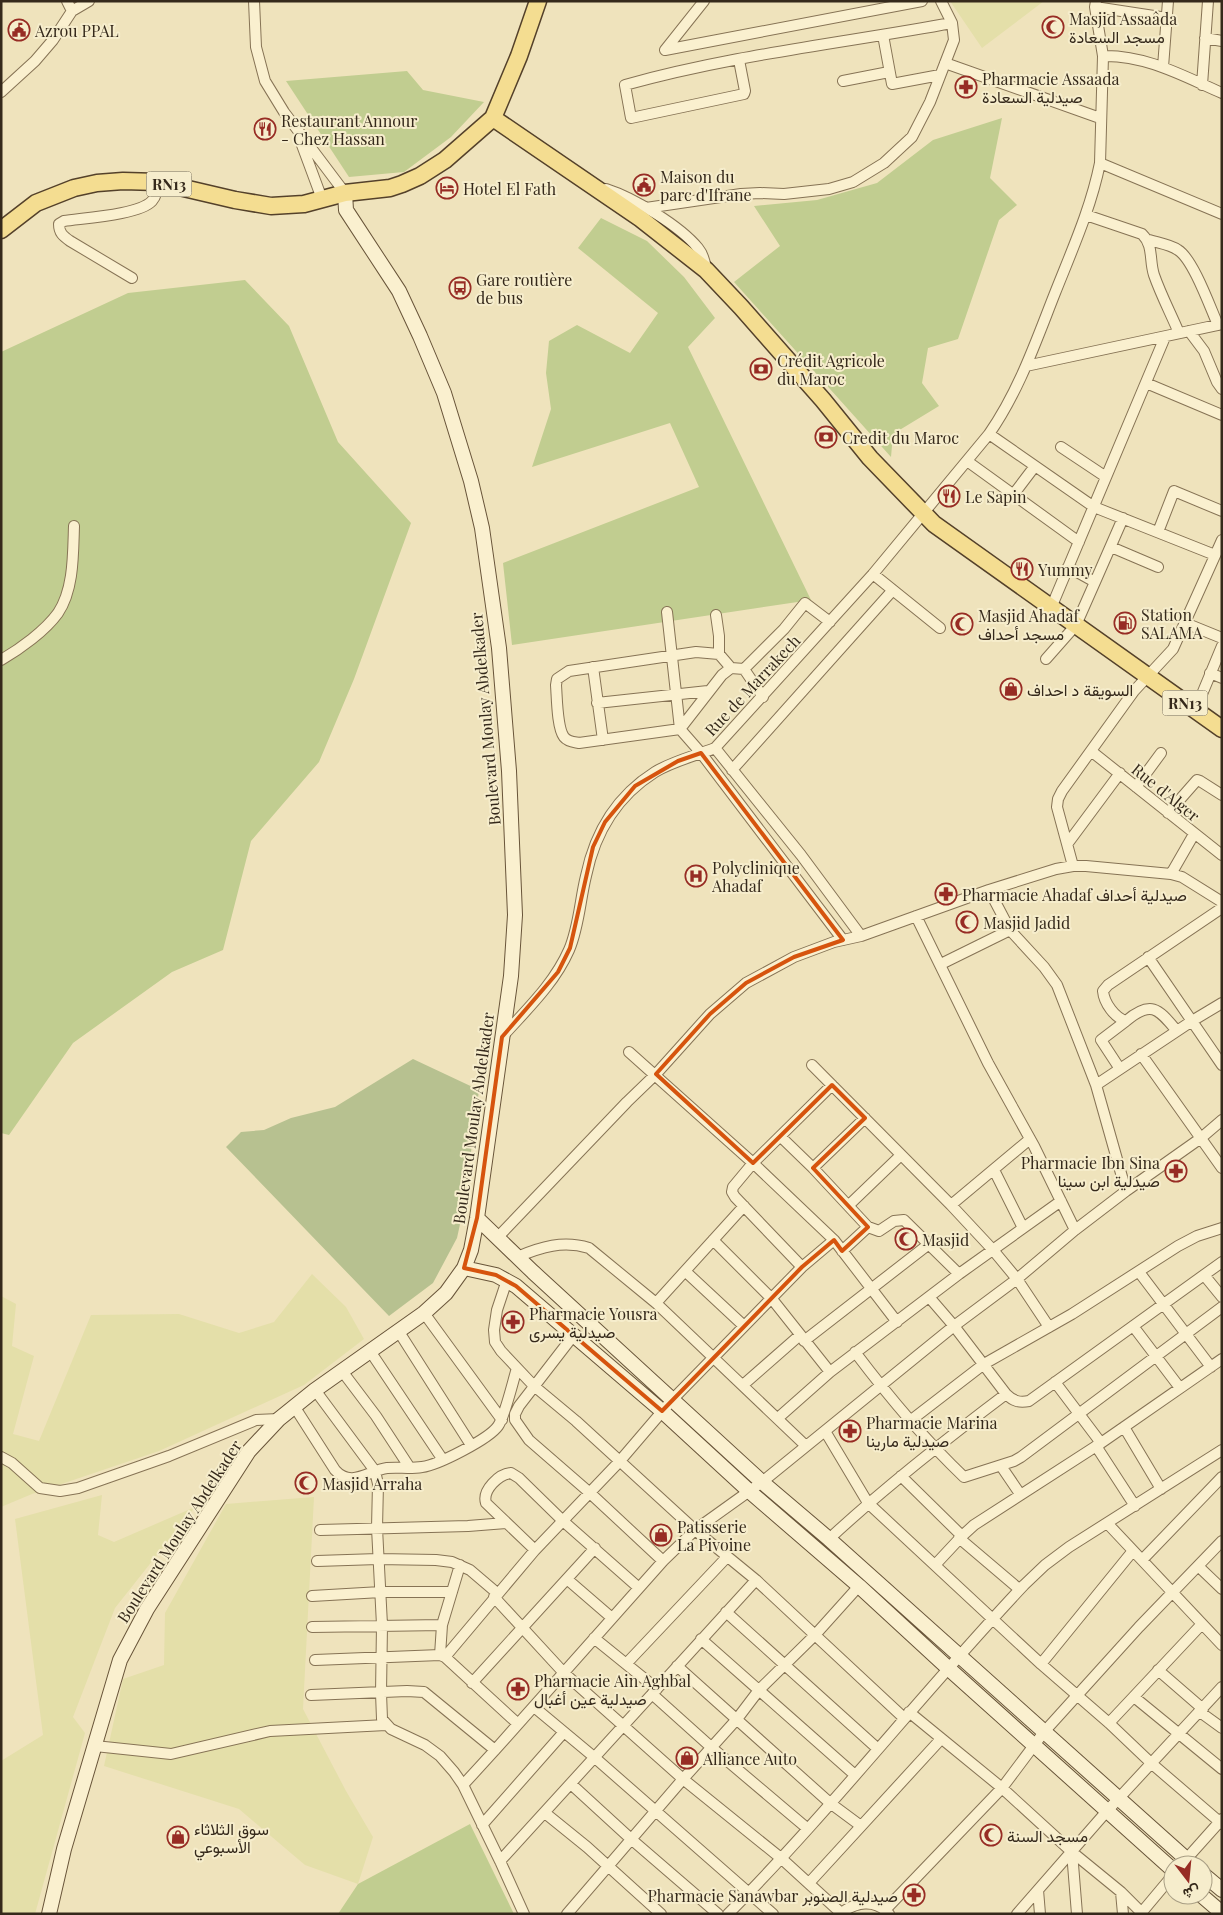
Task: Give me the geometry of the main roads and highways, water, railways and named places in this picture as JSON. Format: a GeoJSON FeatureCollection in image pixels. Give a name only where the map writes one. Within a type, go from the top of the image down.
{"type":"FeatureCollection","features":[{"type":"Feature","properties":{"kind":"main road"},"geometry":{"type":"LineString","coordinates":[[493,118],[519,56],[538,1]]}},
{"type":"Feature","properties":{"kind":"main road","name":"RN13"},"geometry":{"type":"LineString","coordinates":[[1,230],[36,203],[74,188],[124,182],[158,182],[235,200],[271,206],[304,204],[345,193],[390,188],[420,176],[445,160],[493,118],[641,219],[706,270],[753,321],[870,458],[934,524],[1222,729]]}},
{"type":"Feature","properties":{"kind":"place","name":"Masjid Assaâda مسجد السعادة"},"geometry":{"type":"Point","coordinates":[1053,27]}},
{"type":"Feature","properties":{"kind":"place","name":"Azrou PPAL"},"geometry":{"type":"Point","coordinates":[19,30]}},
{"type":"Feature","properties":{"kind":"place","name":"Pharmacie Assaada صيدلية السعادة"},"geometry":{"type":"Point","coordinates":[966,87]}},
{"type":"Feature","properties":{"kind":"place","name":"Restaurant Annour - Chez Hassan"},"geometry":{"type":"Point","coordinates":[265,129]}},
{"type":"Feature","properties":{"kind":"place","name":"Maison du parc d'Ifrane"},"geometry":{"type":"Point","coordinates":[644,185]}},
{"type":"Feature","properties":{"kind":"place","name":"Hotel El Fath"},"geometry":{"type":"Point","coordinates":[447,188]}},
{"type":"Feature","properties":{"kind":"place","name":"Gare routière de bus"},"geometry":{"type":"Point","coordinates":[460,288]}},
{"type":"Feature","properties":{"kind":"place","name":"Crédit Agricole du Maroc"},"geometry":{"type":"Point","coordinates":[761,369]}},
{"type":"Feature","properties":{"kind":"place","name":"Credit du Maroc"},"geometry":{"type":"Point","coordinates":[826,437]}},
{"type":"Feature","properties":{"kind":"place","name":"Le Sapin"},"geometry":{"type":"Point","coordinates":[949,496]}},
{"type":"Feature","properties":{"kind":"place","name":"Yummy"},"geometry":{"type":"Point","coordinates":[1022,569]}},
{"type":"Feature","properties":{"kind":"place","name":"Station SALAMA"},"geometry":{"type":"Point","coordinates":[1125,623]}},
{"type":"Feature","properties":{"kind":"place","name":"Masjid Ahadaf مسجد أحداف"},"geometry":{"type":"Point","coordinates":[962,624]}},
{"type":"Feature","properties":{"kind":"place","name":"السويقة د احداف"},"geometry":{"type":"Point","coordinates":[1011,689]}},
{"type":"Feature","properties":{"kind":"place","name":"Polyclinique Ahadaf"},"geometry":{"type":"Point","coordinates":[696,876]}},
{"type":"Feature","properties":{"kind":"place","name":"Pharmacie Ahadaf صيدلية أحداف"},"geometry":{"type":"Point","coordinates":[946,894]}},
{"type":"Feature","properties":{"kind":"place","name":"Masjid Jadid"},"geometry":{"type":"Point","coordinates":[967,922]}},
{"type":"Feature","properties":{"kind":"place","name":"Pharmacie Ibn Sina صيدلية ابن سينا"},"geometry":{"type":"Point","coordinates":[1176,1171]}},
{"type":"Feature","properties":{"kind":"place","name":"Masjid"},"geometry":{"type":"Point","coordinates":[906,1239]}},
{"type":"Feature","properties":{"kind":"place","name":"Pharmacie Yousra صيدلية يسرى"},"geometry":{"type":"Point","coordinates":[513,1322]}},
{"type":"Feature","properties":{"kind":"place","name":"Pharmacie Marina صيدلية مارينا"},"geometry":{"type":"Point","coordinates":[850,1431]}},
{"type":"Feature","properties":{"kind":"place","name":"Masjid Arraha"},"geometry":{"type":"Point","coordinates":[306,1483]}},
{"type":"Feature","properties":{"kind":"place","name":"Patisserie La Pivoine"},"geometry":{"type":"Point","coordinates":[661,1535]}},
{"type":"Feature","properties":{"kind":"place","name":"Pharmacie Ain Aghbal صيدلية عين أغبال"},"geometry":{"type":"Point","coordinates":[518,1689]}},
{"type":"Feature","properties":{"kind":"place","name":"Alliance Auto"},"geometry":{"type":"Point","coordinates":[687,1758]}},
{"type":"Feature","properties":{"kind":"place","name":"مسجد السنة"},"geometry":{"type":"Point","coordinates":[991,1835]}},
{"type":"Feature","properties":{"kind":"place","name":"سوق الثلاثاء الأسبوعي"},"geometry":{"type":"Point","coordinates":[178,1837]}},
{"type":"Feature","properties":{"kind":"place","name":"Pharmacie Sanawbar صيدلية الصنوبر"},"geometry":{"type":"Point","coordinates":[914,1895]}}]}
